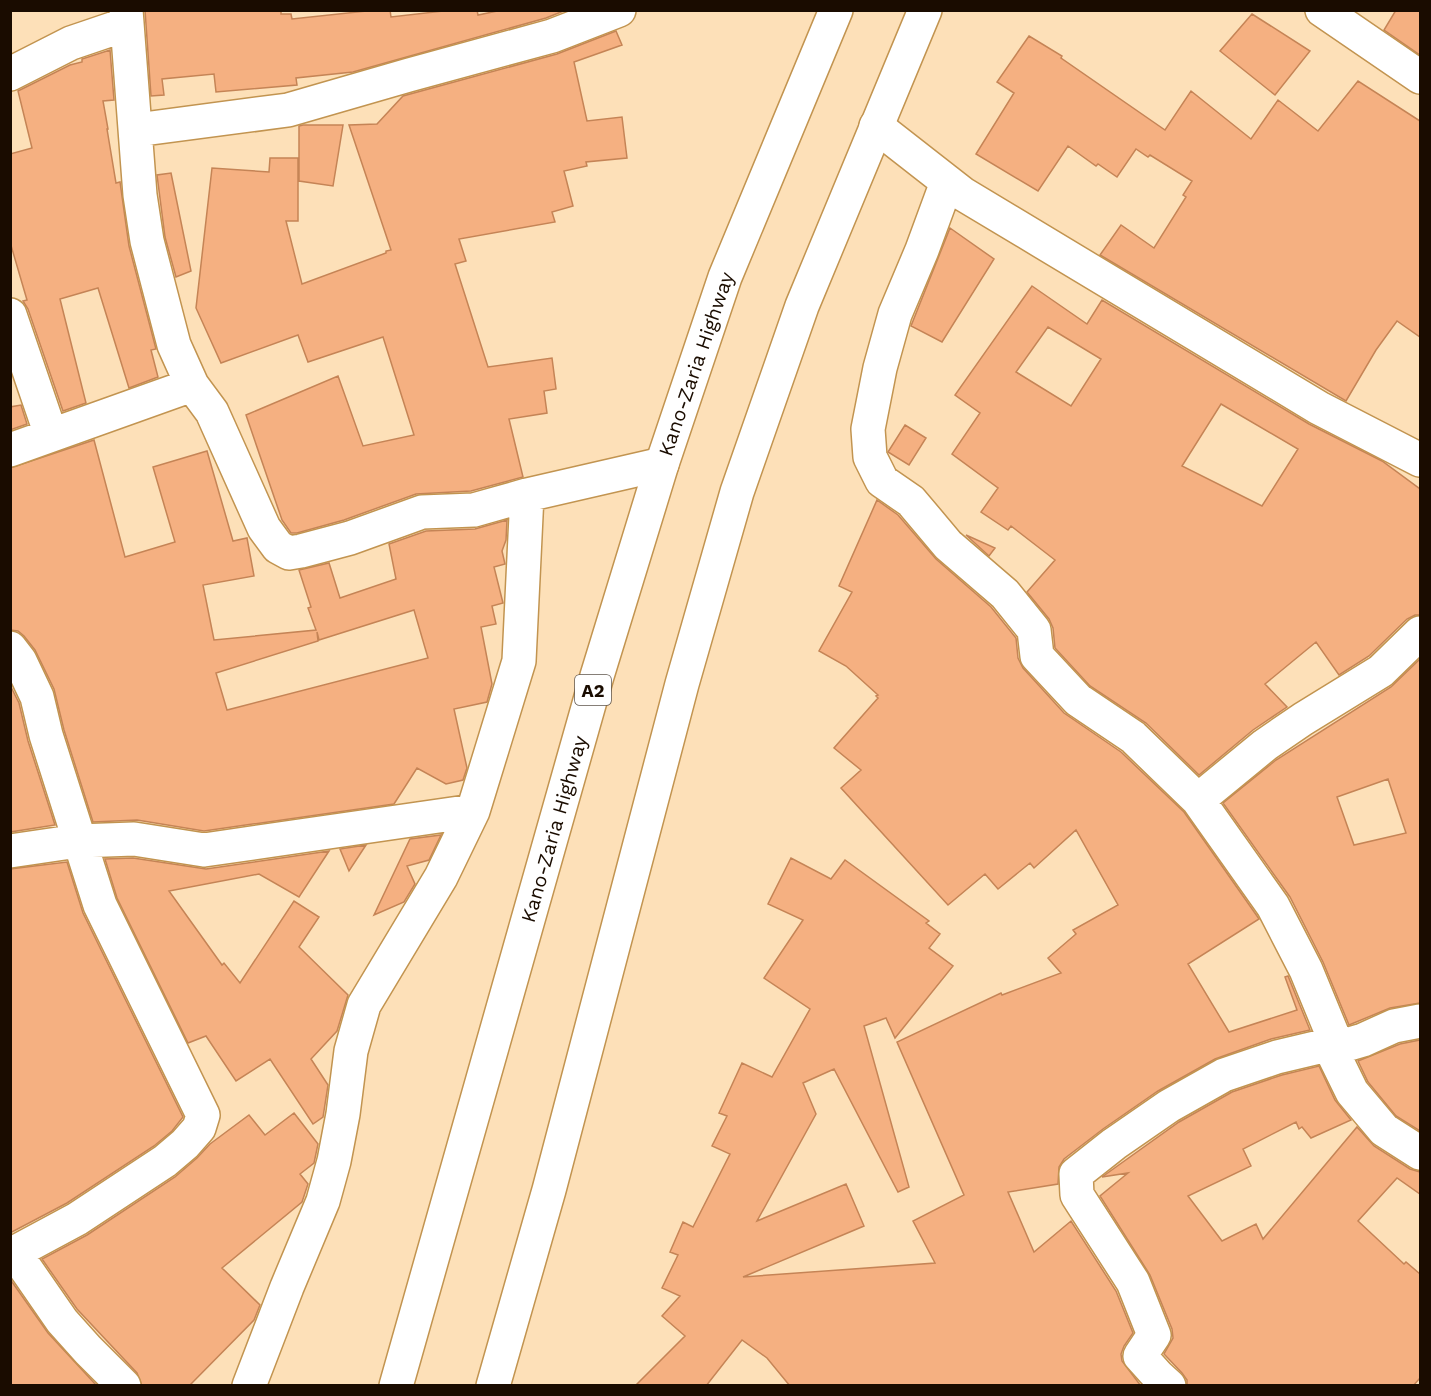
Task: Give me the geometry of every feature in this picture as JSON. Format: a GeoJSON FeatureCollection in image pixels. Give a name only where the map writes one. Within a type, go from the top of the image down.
{"type":"FeatureCollection","features":[{"type":"Feature","properties":{"kind":"main road"},"geometry":{"type":"LineString","coordinates":[[136,130],[288,110],[552,36],[619,10]]}},
{"type":"Feature","properties":{"kind":"main road","name":"Kano-Zaria Highway"},"geometry":{"type":"LineString","coordinates":[[396,1386],[597,676],[662,464],[725,277],[837,10]]}},
{"type":"Feature","properties":{"kind":"main road"},"geometry":{"type":"LineString","coordinates":[[493,1386],[549,1190],[682,684],[737,492],[802,306],[924,10]]}},
{"type":"Feature","properties":{"kind":"main road"},"geometry":{"type":"LineString","coordinates":[[1322,10],[1420,77]]}},
{"type":"Feature","properties":{"kind":"main road"},"geometry":{"type":"LineString","coordinates":[[10,74],[127,17],[140,195],[147,241],[174,345],[192,385],[212,412],[264,528],[278,547],[289,553],[350,538],[422,512],[474,510],[527,495],[662,464]]}},
{"type":"Feature","properties":{"kind":"main road"},"geometry":{"type":"LineString","coordinates":[[876,126],[963,194],[1319,408],[1420,460]]}},
{"type":"Feature","properties":{"kind":"main road"},"geometry":{"type":"LineString","coordinates":[[947,182],[895,315],[880,368],[868,429],[870,457],[882,481],[911,501],[948,545],[1005,594],[1034,630],[1037,656],[1078,699],[1133,737],[1198,800],[1273,906],[1306,970],[1352,1092],[1384,1130],[1420,1153]]}},
{"type":"Feature","properties":{"kind":"main road"},"geometry":{"type":"LineString","coordinates":[[10,315],[51,435]]}},
{"type":"Feature","properties":{"kind":"main road"},"geometry":{"type":"LineString","coordinates":[[10,450],[192,385]]}},
{"type":"Feature","properties":{"kind":"main road"},"geometry":{"type":"LineString","coordinates":[[249,1386],[323,1201],[343,1114],[351,1051],[364,1005],[441,877],[473,811],[519,661],[527,495]]}},
{"type":"Feature","properties":{"kind":"main road"},"geometry":{"type":"LineString","coordinates":[[1198,800],[1265,745],[1381,671],[1420,633]]}},
{"type":"Feature","properties":{"kind":"main road"},"geometry":{"type":"LineString","coordinates":[[10,648],[20,661],[37,697],[78,841],[100,905],[203,1114],[199,1128],[165,1161],[77,1219],[13,1254],[62,1321],[124,1386]]}},
{"type":"Feature","properties":{"kind":"main road"},"geometry":{"type":"LineString","coordinates":[[10,851],[78,841],[134,839],[204,850],[473,811]]}},
{"type":"Feature","properties":{"kind":"main road"},"geometry":{"type":"LineString","coordinates":[[1169,1386],[1140,1356],[1154,1335],[1133,1282],[1077,1195],[1076,1174],[1169,1106],[1224,1075],[1277,1057],[1332,1044],[1346,1045],[1394,1026],[1420,1021]]}},
{"type":"Feature","properties":{"kind":"building"},"geometry":{"type":"Polygon","coordinates":[[[145,10],[281,10],[281,14],[291,14],[292,19],[376,10],[390,10],[391,17],[452,10],[477,10],[478,15],[502,10],[566,10],[546,18],[353,72],[296,78],[297,85],[216,92],[214,74],[162,79],[164,95],[151,96],[145,10]]]}},
{"type":"Feature","properties":{"kind":"building"},"geometry":{"type":"Polygon","coordinates":[[[1396,10],[1420,10],[1420,55],[1384,30],[1396,10]]]}},
{"type":"Feature","properties":{"kind":"building"},"geometry":{"type":"Polygon","coordinates":[[[1252,14],[1310,51],[1275,95],[1220,51],[1252,14]]]}},
{"type":"Feature","properties":{"kind":"building"},"geometry":{"type":"Polygon","coordinates":[[[616,31],[622,45],[574,62],[587,121],[622,117],[627,158],[586,162],[587,166],[564,171],[573,206],[552,212],[555,222],[459,239],[466,261],[455,264],[488,367],[552,358],[556,389],[544,391],[547,413],[509,419],[523,477],[471,491],[416,494],[344,520],[291,533],[282,520],[246,415],[338,376],[363,446],[414,435],[383,337],[308,362],[298,335],[221,363],[196,308],[212,168],[269,172],[270,158],[298,158],[298,221],[286,221],[302,284],[391,250],[349,125],[377,124],[403,96],[557,54],[616,31]]]}},
{"type":"Feature","properties":{"kind":"building"},"geometry":{"type":"Polygon","coordinates":[[[1029,36],[1062,56],[1061,58],[1165,130],[1191,91],[1251,139],[1278,100],[1318,131],[1358,81],[1420,121],[1420,337],[1397,321],[1376,350],[1346,401],[1100,255],[1121,225],[1154,248],[1186,197],[1183,195],[1192,181],[1136,149],[1117,177],[1098,164],[1096,166],[1068,146],[1038,191],[976,154],[1014,93],[997,82],[1029,36]]]}},
{"type":"Feature","properties":{"kind":"building"},"geometry":{"type":"Polygon","coordinates":[[[110,50],[114,100],[103,101],[107,129],[116,183],[120,182],[129,246],[156,349],[151,350],[158,377],[129,388],[98,288],[60,299],[86,403],[63,411],[28,309],[23,301],[27,300],[10,242],[10,154],[32,148],[18,91],[70,65],[82,62],[82,59],[110,50]]]}},
{"type":"Feature","properties":{"kind":"building"},"geometry":{"type":"Polygon","coordinates":[[[343,125],[333,186],[299,181],[299,126],[343,125]]]}},
{"type":"Feature","properties":{"kind":"building"},"geometry":{"type":"Polygon","coordinates":[[[171,173],[191,271],[176,277],[165,237],[157,175],[171,173]]]}},
{"type":"Feature","properties":{"kind":"building"},"geometry":{"type":"Polygon","coordinates":[[[950,228],[994,259],[942,342],[911,326],[950,228]]]}},
{"type":"Feature","properties":{"kind":"building"},"geometry":{"type":"Polygon","coordinates":[[[1032,286],[1087,324],[1102,300],[1309,424],[1382,461],[1420,489],[1420,615],[1407,619],[1369,656],[1339,675],[1316,642],[1265,684],[1287,707],[1253,730],[1199,775],[1146,723],[1090,686],[1055,648],[1053,628],[1049,619],[1027,592],[1055,560],[1011,526],[1008,530],[981,512],[998,488],[952,454],[980,413],[955,395],[1032,286]],[[1048,327],[1016,372],[1071,406],[1101,359],[1048,327]],[[1221,404],[1182,466],[1262,506],[1298,449],[1221,404]]]}},
{"type":"Feature","properties":{"kind":"building"},"geometry":{"type":"Polygon","coordinates":[[[21,405],[27,424],[10,430],[10,407],[21,405]]]}},
{"type":"Feature","properties":{"kind":"building"},"geometry":{"type":"Polygon","coordinates":[[[905,425],[926,438],[909,465],[888,452],[905,425]]]}},
{"type":"Feature","properties":{"kind":"building"},"geometry":{"type":"Polygon","coordinates":[[[94,440],[125,557],[175,542],[153,467],[207,451],[233,541],[247,538],[254,576],[203,585],[214,640],[316,630],[299,570],[329,563],[340,598],[396,579],[389,544],[426,531],[475,529],[507,520],[506,540],[502,551],[505,564],[494,567],[503,603],[492,606],[496,624],[481,627],[492,684],[487,702],[454,709],[467,768],[463,780],[446,784],[417,768],[394,804],[204,831],[137,820],[93,822],[64,730],[54,689],[35,650],[18,631],[10,630],[10,468],[94,440]],[[414,610],[319,640],[317,632],[318,641],[216,673],[227,710],[428,658],[414,610]]]}},
{"type":"Feature","properties":{"kind":"building"},"geometry":{"type":"Polygon","coordinates":[[[877,500],[898,515],[936,559],[991,607],[1016,638],[1018,658],[1023,668],[1064,713],[1121,752],[1184,812],[1259,919],[1188,964],[1229,1032],[1297,1010],[1285,977],[1288,976],[1310,1030],[1271,1039],[1215,1059],[1158,1091],[1064,1159],[1059,1167],[1058,1184],[1008,1192],[1034,1252],[1071,1221],[1116,1291],[1133,1333],[1124,1346],[1121,1354],[1122,1361],[1141,1386],[790,1386],[767,1358],[742,1340],[706,1386],[635,1386],[685,1336],[662,1316],[680,1296],[662,1288],[678,1255],[670,1252],[683,1222],[693,1227],[730,1154],[712,1146],[727,1116],[719,1113],[742,1063],[772,1077],[810,1009],[764,978],[803,920],[768,904],[791,858],[831,879],[845,860],[929,921],[926,923],[940,934],[929,948],[953,966],[895,1038],[886,1018],[864,1026],[909,1187],[898,1192],[834,1069],[803,1083],[816,1114],[757,1221],[846,1184],[864,1226],[743,1277],[935,1263],[913,1221],[964,1195],[897,1042],[1001,993],[1002,995],[1061,973],[1048,958],[1076,934],[1073,930],[1118,905],[1076,830],[1034,868],[1030,863],[998,889],[985,874],[948,905],[841,788],[861,770],[834,748],[878,698],[876,696],[878,695],[846,666],[819,651],[852,592],[839,586],[877,500]]]}},
{"type":"Feature","properties":{"kind":"building"},"geometry":{"type":"Polygon","coordinates":[[[966,535],[995,548],[989,556],[966,535]]]}},
{"type":"Feature","properties":{"kind":"building"},"geometry":{"type":"Polygon","coordinates":[[[1420,659],[1420,1003],[1390,1008],[1349,1025],[1323,962],[1290,897],[1223,803],[1276,760],[1391,687],[1420,659]],[[1388,779],[1337,797],[1354,845],[1406,833],[1388,779]]]}},
{"type":"Feature","properties":{"kind":"building"},"geometry":{"type":"Polygon","coordinates":[[[10,685],[19,703],[28,741],[55,825],[10,832],[10,685]]]}},
{"type":"Feature","properties":{"kind":"building"},"geometry":{"type":"Polygon","coordinates":[[[441,835],[429,860],[407,866],[415,884],[404,902],[374,915],[410,839],[441,835]]]}},
{"type":"Feature","properties":{"kind":"building"},"geometry":{"type":"Polygon","coordinates":[[[366,845],[349,871],[340,849],[366,845]]]}},
{"type":"Feature","properties":{"kind":"building"},"geometry":{"type":"Polygon","coordinates":[[[329,851],[299,897],[259,874],[169,891],[222,965],[224,963],[240,983],[294,901],[319,917],[299,947],[348,995],[337,1031],[311,1059],[328,1085],[323,1117],[313,1124],[270,1059],[236,1081],[206,1036],[188,1043],[117,898],[105,859],[133,858],[206,869],[329,851]]]}},
{"type":"Feature","properties":{"kind":"building"},"geometry":{"type":"Polygon","coordinates":[[[67,862],[83,913],[183,1117],[172,1131],[154,1146],[67,1203],[10,1233],[10,869],[67,862]]]}},
{"type":"Feature","properties":{"kind":"building"},"geometry":{"type":"Polygon","coordinates":[[[1420,1040],[1420,1131],[1396,1116],[1368,1082],[1358,1061],[1400,1044],[1420,1040]]]}},
{"type":"Feature","properties":{"kind":"building"},"geometry":{"type":"Polygon","coordinates":[[[1319,1066],[1335,1100],[1351,1120],[1311,1138],[1302,1127],[1299,1129],[1296,1122],[1243,1149],[1251,1166],[1188,1196],[1222,1241],[1256,1224],[1263,1239],[1357,1127],[1374,1146],[1410,1169],[1420,1172],[1420,1194],[1397,1178],[1358,1221],[1404,1264],[1406,1262],[1420,1274],[1420,1378],[1413,1386],[1187,1386],[1187,1380],[1182,1373],[1164,1354],[1173,1338],[1172,1329],[1150,1275],[1100,1196],[1128,1173],[1102,1177],[1179,1122],[1232,1092],[1282,1075],[1319,1066]]]}},
{"type":"Feature","properties":{"kind":"building"},"geometry":{"type":"Polygon","coordinates":[[[294,1113],[318,1144],[314,1163],[300,1174],[308,1184],[302,1202],[222,1268],[260,1305],[254,1320],[189,1386],[142,1386],[137,1373],[77,1309],[42,1259],[87,1235],[175,1177],[210,1144],[249,1115],[265,1135],[294,1113]]]}},
{"type":"Feature","properties":{"kind":"building"},"geometry":{"type":"Polygon","coordinates":[[[10,1279],[48,1333],[97,1386],[10,1386],[10,1279]]]}}]}
